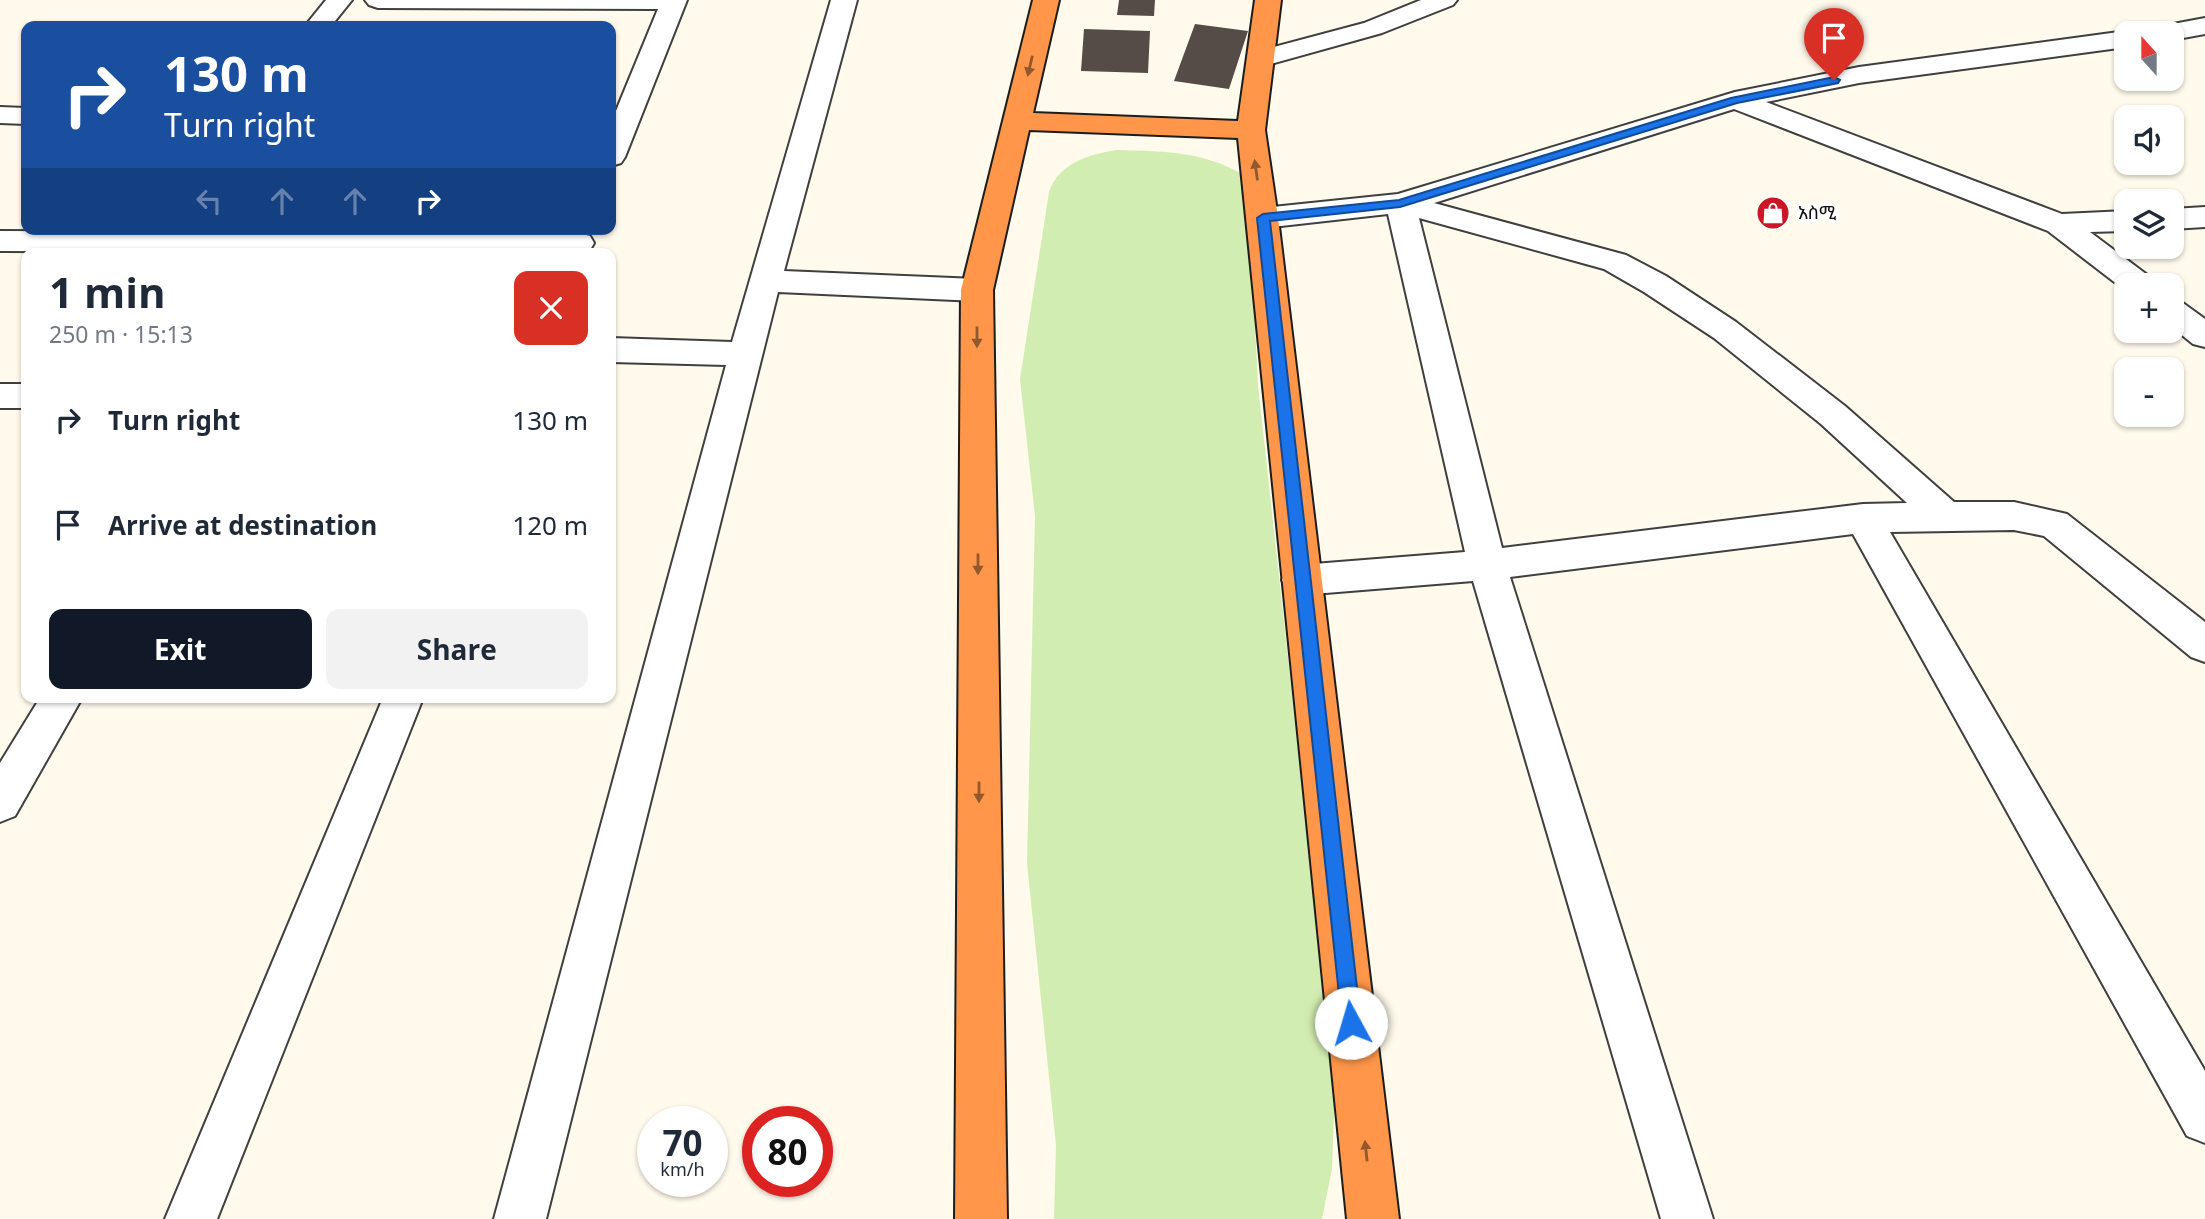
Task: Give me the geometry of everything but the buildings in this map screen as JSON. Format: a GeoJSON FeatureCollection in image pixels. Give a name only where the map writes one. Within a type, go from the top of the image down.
{"type":"FeatureCollection","features":[{"type":"Feature","properties":{"kind":"highway"},"geometry":{"type":"LineString","coordinates":[[981,1219],[977,290],[1046,0]]}},
{"type":"Feature","properties":{"kind":"highway"},"geometry":{"type":"LineString","coordinates":[[1268,0],[1251,130],[1263,218],[1373,1219]]}},
{"type":"Feature","properties":{"kind":"highway"},"geometry":{"type":"LineString","coordinates":[[1017,121],[1251,130]]}},
{"type":"Feature","properties":{"kind":"street"},"geometry":{"type":"LineString","coordinates":[[322,21],[339,0]]}},
{"type":"Feature","properties":{"kind":"street"},"geometry":{"type":"LineString","coordinates":[[378,0],[673,0],[617,124]]}},
{"type":"Feature","properties":{"kind":"street"},"geometry":{"type":"LineString","coordinates":[[520,1219],[745,354],[844,0]]}},
{"type":"Feature","properties":{"kind":"street"},"geometry":{"type":"LineString","coordinates":[[1260,60],[1373,27],[1444,0]]}},
{"type":"Feature","properties":{"kind":"street"},"geometry":{"type":"LineString","coordinates":[[492,21],[504,1]]}},
{"type":"Feature","properties":{"kind":"street"},"geometry":{"type":"LineString","coordinates":[[2184,30],[2205,26]]}},
{"type":"Feature","properties":{"kind":"street"},"geometry":{"type":"LineString","coordinates":[[1263,218],[1400,203],[1735,100],[1859,75],[2114,41]]}},
{"type":"Feature","properties":{"kind":"street"},"geometry":{"type":"LineString","coordinates":[[1735,100],[2059,224],[2123,273]]}},
{"type":"Feature","properties":{"kind":"street"},"geometry":{"type":"LineString","coordinates":[[0,115],[21,116]]}},
{"type":"Feature","properties":{"kind":"street"},"geometry":{"type":"LineString","coordinates":[[1400,203],[1615,262],[1655,284],[1725,330],[1822,407],[1944,515]]}},
{"type":"Feature","properties":{"kind":"street"},"geometry":{"type":"LineString","coordinates":[[1400,203],[1487,565],[1687,1219]]}},
{"type":"Feature","properties":{"kind":"street"},"geometry":{"type":"LineString","coordinates":[[2184,218],[2205,217]]}},
{"type":"Feature","properties":{"kind":"street"},"geometry":{"type":"LineString","coordinates":[[2059,224],[2114,222]]}},
{"type":"Feature","properties":{"kind":"street"},"geometry":{"type":"LineString","coordinates":[[0,241],[291,248]]}},
{"type":"Feature","properties":{"kind":"street"},"geometry":{"type":"LineString","coordinates":[[368,248],[579,242]]}},
{"type":"Feature","properties":{"kind":"street"},"geometry":{"type":"LineString","coordinates":[[765,281],[977,290]]}},
{"type":"Feature","properties":{"kind":"street"},"geometry":{"type":"LineString","coordinates":[[2184,320],[2205,336]]}},
{"type":"Feature","properties":{"kind":"street"},"geometry":{"type":"LineString","coordinates":[[616,350],[745,354]]}},
{"type":"Feature","properties":{"kind":"street"},"geometry":{"type":"LineString","coordinates":[[0,396],[21,396]]}},
{"type":"Feature","properties":{"kind":"street"},"geometry":{"type":"LineString","coordinates":[[1301,580],[1487,565],[1863,518],[2014,516],[2054,524],[2205,645]]}},
{"type":"Feature","properties":{"kind":"street"},"geometry":{"type":"LineString","coordinates":[[1863,518],[2205,1118]]}},
{"type":"Feature","properties":{"kind":"street"},"geometry":{"type":"LineString","coordinates":[[0,802],[59,703]]}},
{"type":"Feature","properties":{"kind":"street"},"geometry":{"type":"LineString","coordinates":[[191,1219],[401,703]]}},
{"type":"Feature","properties":{"kind":"green space"},"geometry":{"type":"Polygon","coordinates":[[[1116,150],[1165,152],[1212,161],[1242,174],[1248,187],[1258,385],[1335,1086],[1332,1169],[1322,1219],[1054,1219],[1056,1145],[1027,863],[1035,516],[1020,379],[1049,192],[1067,167],[1085,158],[1116,150]]]}},
{"type":"Feature","properties":{"kind":"place","name":"አስሚ"},"geometry":{"type":"Point","coordinates":[1773,213]}},
{"type":"Feature","properties":{"kind":"route"},"geometry":{"type":"LineString","coordinates":[[1351,1023],[1263,218],[1400,203],[1735,100],[1834,80]]}}]}
